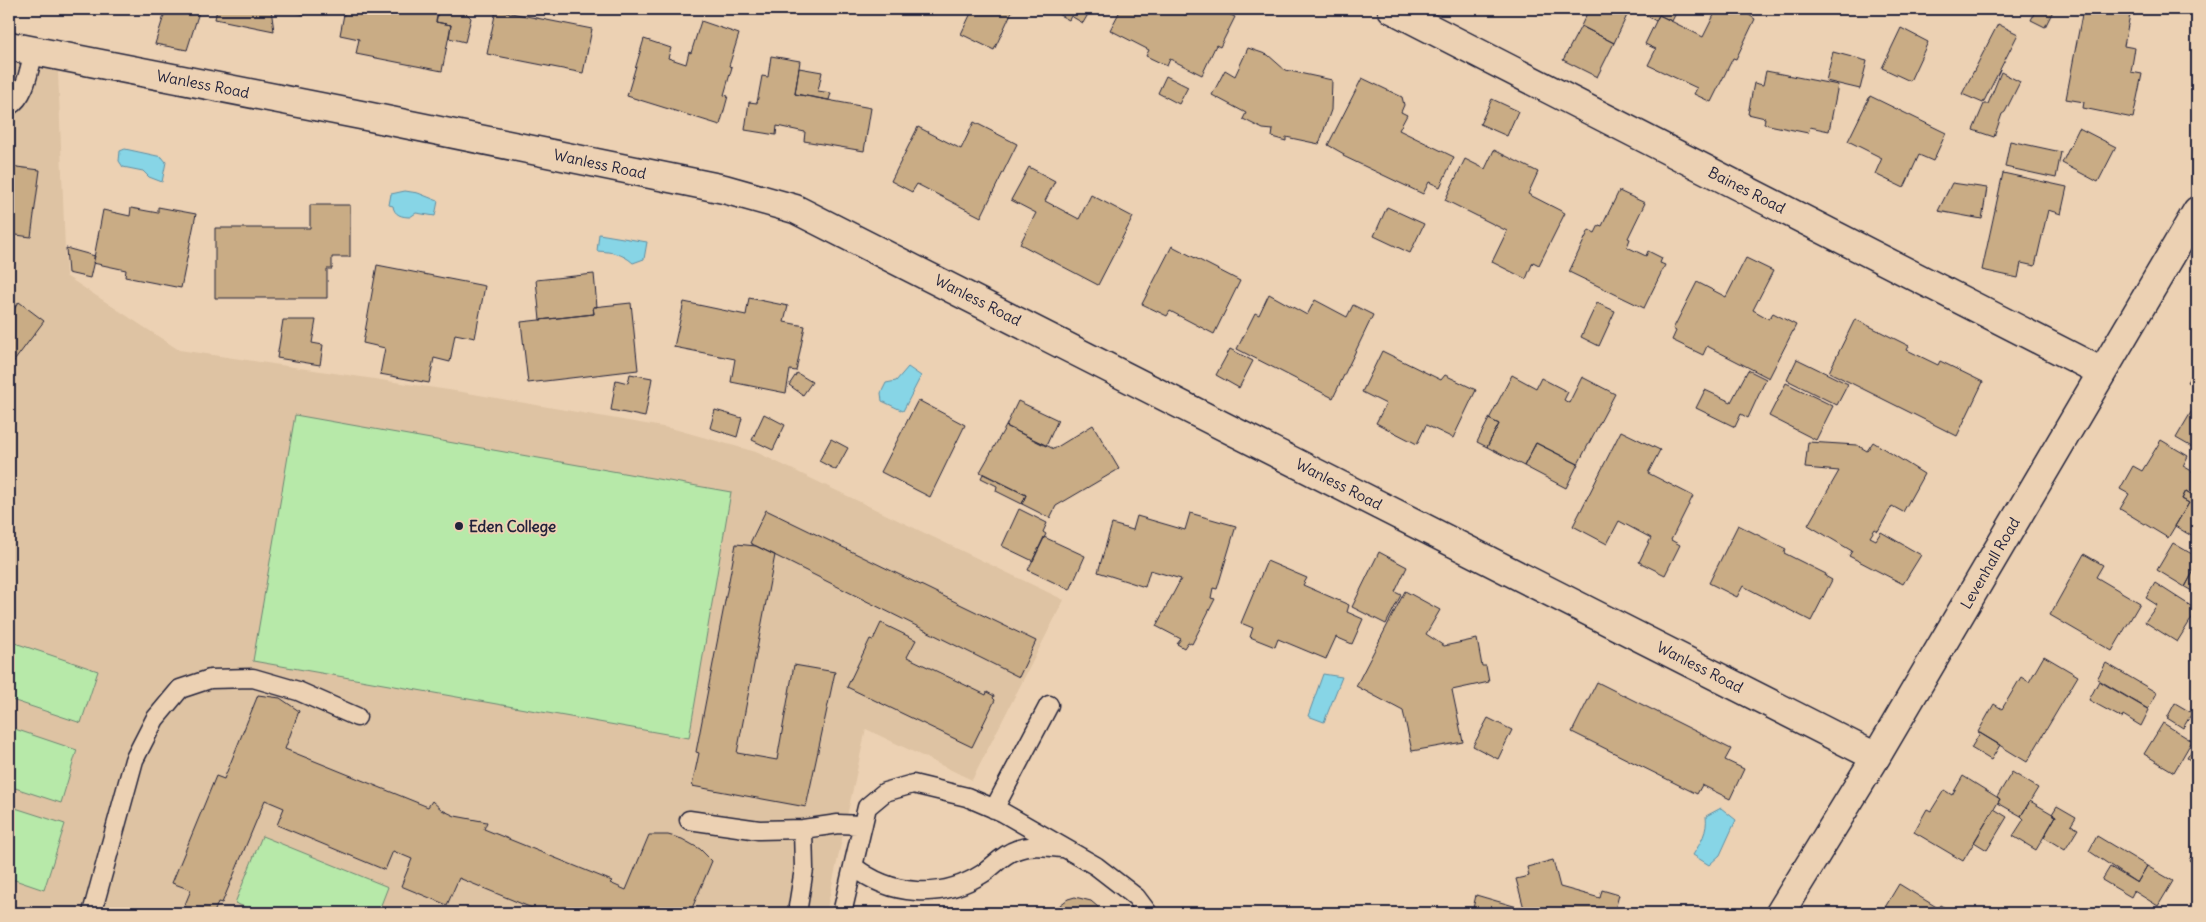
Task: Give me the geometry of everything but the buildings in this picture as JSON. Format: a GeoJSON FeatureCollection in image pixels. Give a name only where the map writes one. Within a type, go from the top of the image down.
{"type":"FeatureCollection","features":[{"type":"Feature","properties":{"kind":"street","name":"Baines Road"},"geometry":{"type":"LineString","coordinates":[[1392,9],[2102,372]]}},
{"type":"Feature","properties":{"kind":"street","name":"Wanless Road"},"geometry":{"type":"LineString","coordinates":[[21,49],[724,189],[795,209],[1876,757]]}},
{"type":"Feature","properties":{"kind":"street","name":"Levenhall Road"},"geometry":{"type":"LineString","coordinates":[[1780,913],[1876,757],[2197,211]]}},
{"type":"Feature","properties":{"kind":"lane"},"geometry":{"type":"LineString","coordinates":[[9,106],[22,91],[21,49]]}},
{"type":"Feature","properties":{"kind":"lane"},"geometry":{"type":"LineString","coordinates":[[92,913],[134,760],[155,719],[180,689],[210,679],[253,678],[298,691],[357,717]]}},
{"type":"Feature","properties":{"kind":"lane"},"geometry":{"type":"LineString","coordinates":[[994,809],[1049,704]]}},
{"type":"Feature","properties":{"kind":"lane"},"geometry":{"type":"LineString","coordinates":[[842,913],[866,807],[885,792],[913,784],[968,797],[994,809],[1096,866],[1136,897],[1148,913]]}},
{"type":"Feature","properties":{"kind":"lane"},"geometry":{"type":"LineString","coordinates":[[689,820],[759,830],[803,830],[838,824],[863,825]]}},
{"type":"Feature","properties":{"kind":"lane"},"geometry":{"type":"LineString","coordinates":[[797,913],[804,868],[803,830]]}},
{"type":"Feature","properties":{"kind":"lane"},"geometry":{"type":"LineString","coordinates":[[853,866],[867,877],[892,888],[937,892],[965,884],[1015,850],[1030,846],[1065,848]]}},
{"type":"Feature","properties":{"kind":"shaded area","name":"Eden College"},"geometry":{"type":"Polygon","coordinates":[[[9,50],[58,70],[66,276],[179,350],[462,392],[674,429],[756,452],[1064,600],[972,780],[866,729],[826,913],[9,913],[9,50]]]}},
{"type":"Feature","properties":{"kind":"green space"},"geometry":{"type":"Polygon","coordinates":[[[295,415],[731,492],[689,738],[253,661],[295,415]]]}},
{"type":"Feature","properties":{"kind":"green space"},"geometry":{"type":"Polygon","coordinates":[[[9,641],[98,671],[81,723],[9,699],[9,641]]]}},
{"type":"Feature","properties":{"kind":"green space"},"geometry":{"type":"Polygon","coordinates":[[[9,727],[77,750],[61,803],[9,786],[9,727]]]}},
{"type":"Feature","properties":{"kind":"green space"},"geometry":{"type":"Polygon","coordinates":[[[9,806],[65,824],[44,890],[9,878],[9,806]]]}},
{"type":"Feature","properties":{"kind":"green space"},"geometry":{"type":"Polygon","coordinates":[[[262,836],[388,887],[378,913],[259,913],[235,903],[262,836]]]}},
{"type":"Feature","properties":{"kind":"water"},"geometry":{"type":"Polygon","coordinates":[[[125,149],[162,157],[166,162],[162,182],[149,177],[143,171],[123,167],[119,161],[120,151],[125,149]]]}},
{"type":"Feature","properties":{"kind":"water"},"geometry":{"type":"Polygon","coordinates":[[[405,191],[418,193],[438,201],[435,216],[416,213],[407,217],[397,213],[393,206],[389,205],[391,194],[405,191]]]}},
{"type":"Feature","properties":{"kind":"water"},"geometry":{"type":"Polygon","coordinates":[[[599,234],[647,242],[644,259],[633,263],[625,257],[616,254],[597,251],[599,234]]]}},
{"type":"Feature","properties":{"kind":"water"},"geometry":{"type":"Polygon","coordinates":[[[908,367],[921,376],[903,411],[882,401],[881,393],[886,383],[896,381],[908,367]]]}},
{"type":"Feature","properties":{"kind":"water"},"geometry":{"type":"Polygon","coordinates":[[[1323,674],[1342,677],[1324,722],[1308,716],[1323,674]]]}},
{"type":"Feature","properties":{"kind":"water"},"geometry":{"type":"Polygon","coordinates":[[[1721,808],[1736,820],[1720,855],[1709,865],[1693,855],[1705,832],[1706,816],[1721,808]]]}},
{"type":"Feature","properties":{"kind":"place","name":"Eden College"},"geometry":{"type":"Point","coordinates":[459,526]}}]}
